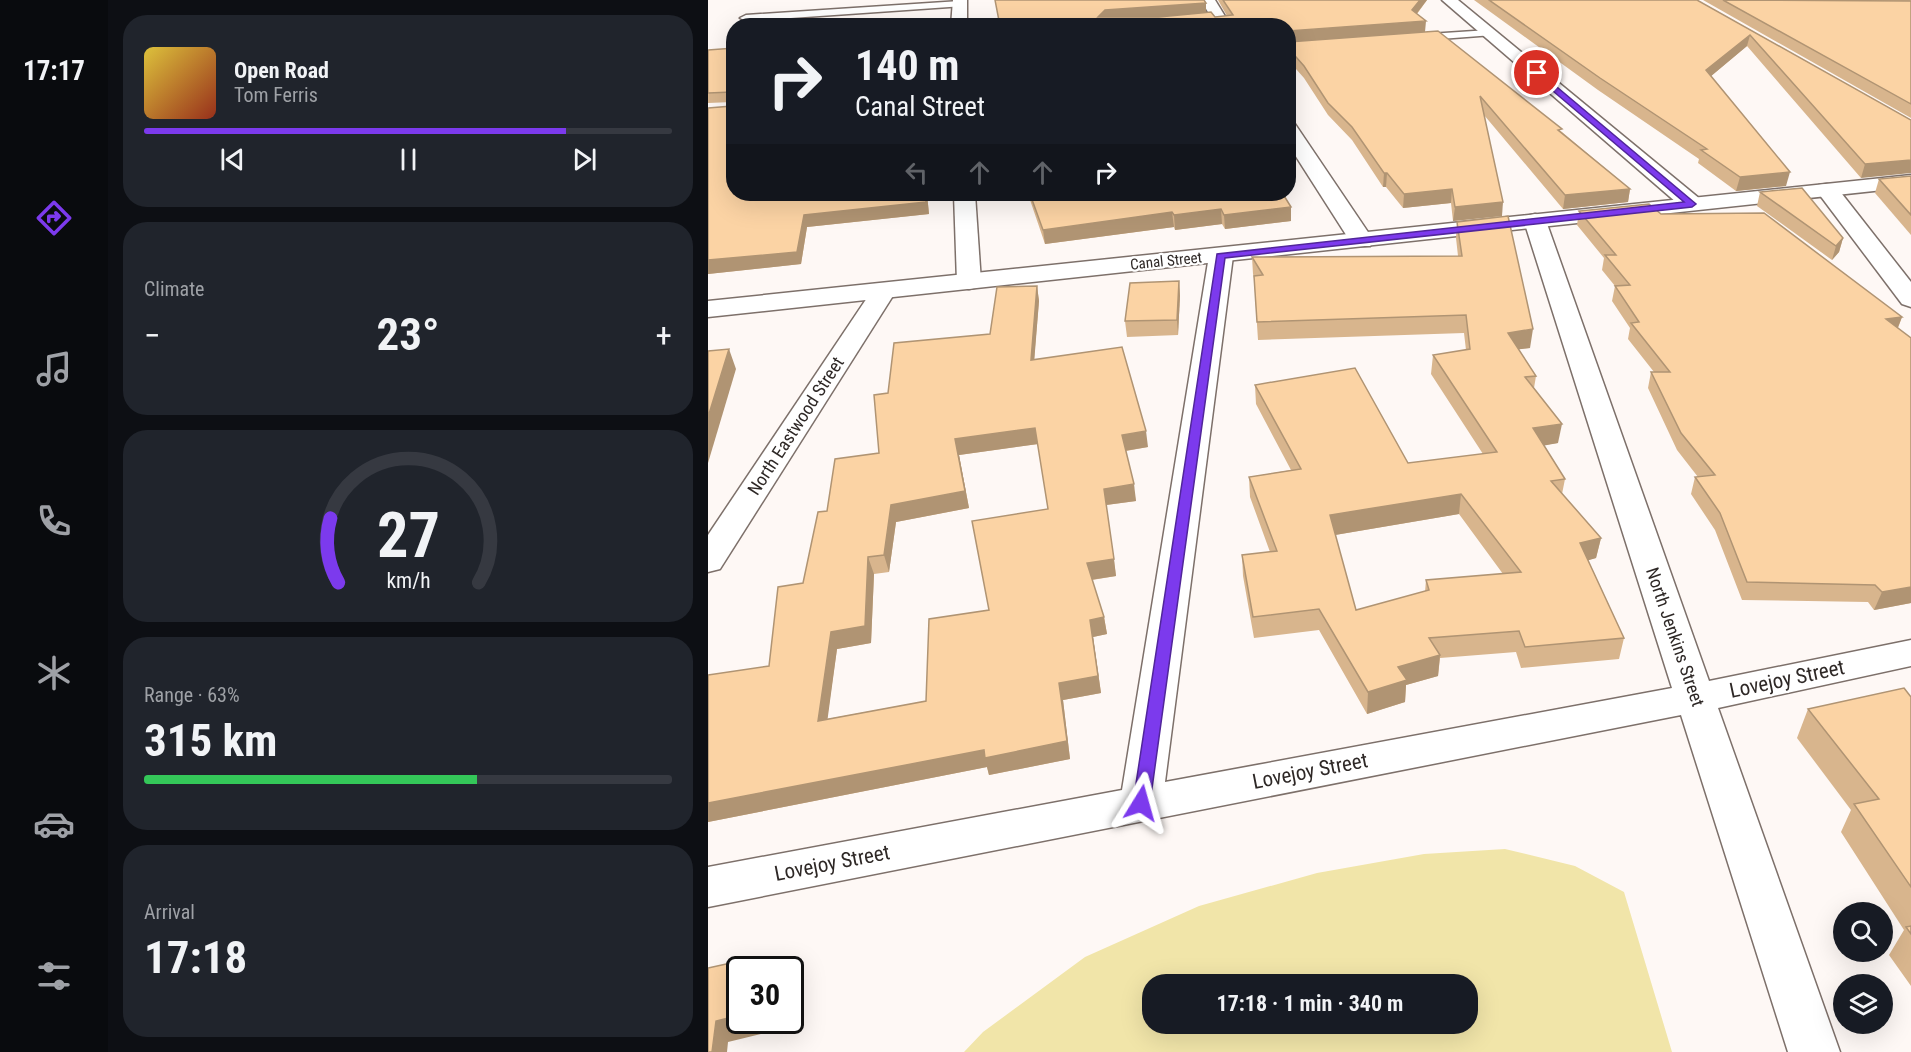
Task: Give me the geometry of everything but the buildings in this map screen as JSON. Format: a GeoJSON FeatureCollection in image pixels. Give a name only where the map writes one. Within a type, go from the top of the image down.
{"type":"FeatureCollection","features":[{"type":"Feature","properties":{"kind":"street"},"geometry":{"type":"LineString","coordinates":[[1208,0],[1216,18]]}},
{"type":"Feature","properties":{"kind":"street"},"geometry":{"type":"LineString","coordinates":[[1449,0],[1692,204]]}},
{"type":"Feature","properties":{"kind":"street"},"geometry":{"type":"LineString","coordinates":[[959,18],[960,2]]}},
{"type":"Feature","properties":{"kind":"street"},"geometry":{"type":"LineString","coordinates":[[1296,140],[1362,241]]}},
{"type":"Feature","properties":{"kind":"street","name":"Canal Street"},"geometry":{"type":"LineString","coordinates":[[708,309],[1911,181]]}},
{"type":"Feature","properties":{"kind":"street"},"geometry":{"type":"LineString","coordinates":[[1827,190],[1911,299]]}},
{"type":"Feature","properties":{"kind":"street"},"geometry":{"type":"LineString","coordinates":[[964,201],[969,282]]}},
{"type":"Feature","properties":{"kind":"street","name":"North Jenkins Street"},"geometry":{"type":"LineString","coordinates":[[1535,221],[1814,1052]]}},
{"type":"Feature","properties":{"kind":"street"},"geometry":{"type":"LineString","coordinates":[[1141,803],[1221,256]]}},
{"type":"Feature","properties":{"kind":"street","name":"North Eastwood Street"},"geometry":{"type":"LineString","coordinates":[[708,561],[884,291]]}},
{"type":"Feature","properties":{"kind":"street","name":"Lovejoy Street"},"geometry":{"type":"LineString","coordinates":[[708,887],[1695,698],[1911,653]]}},
{"type":"Feature","properties":{"kind":"lane"},"geometry":{"type":"LineString","coordinates":[[746,18],[960,2]]}},
{"type":"Feature","properties":{"kind":"lane"},"geometry":{"type":"LineString","coordinates":[[842,18],[844,11]]}},
{"type":"Feature","properties":{"kind":"lane"},"geometry":{"type":"LineString","coordinates":[[1406,39],[1489,33]]}},
{"type":"Feature","properties":{"kind":"shaded area"},"geometry":{"type":"Polygon","coordinates":[[[1505,849],[1575,866],[1624,892],[1672,1052],[964,1052],[983,1032],[1085,957],[1199,906],[1317,873],[1424,854],[1505,849]]]}},
{"type":"Feature","properties":{"kind":"route"},"geometry":{"type":"LineString","coordinates":[[1141,803],[1221,256],[1692,204],[1537,73]]}}]}
